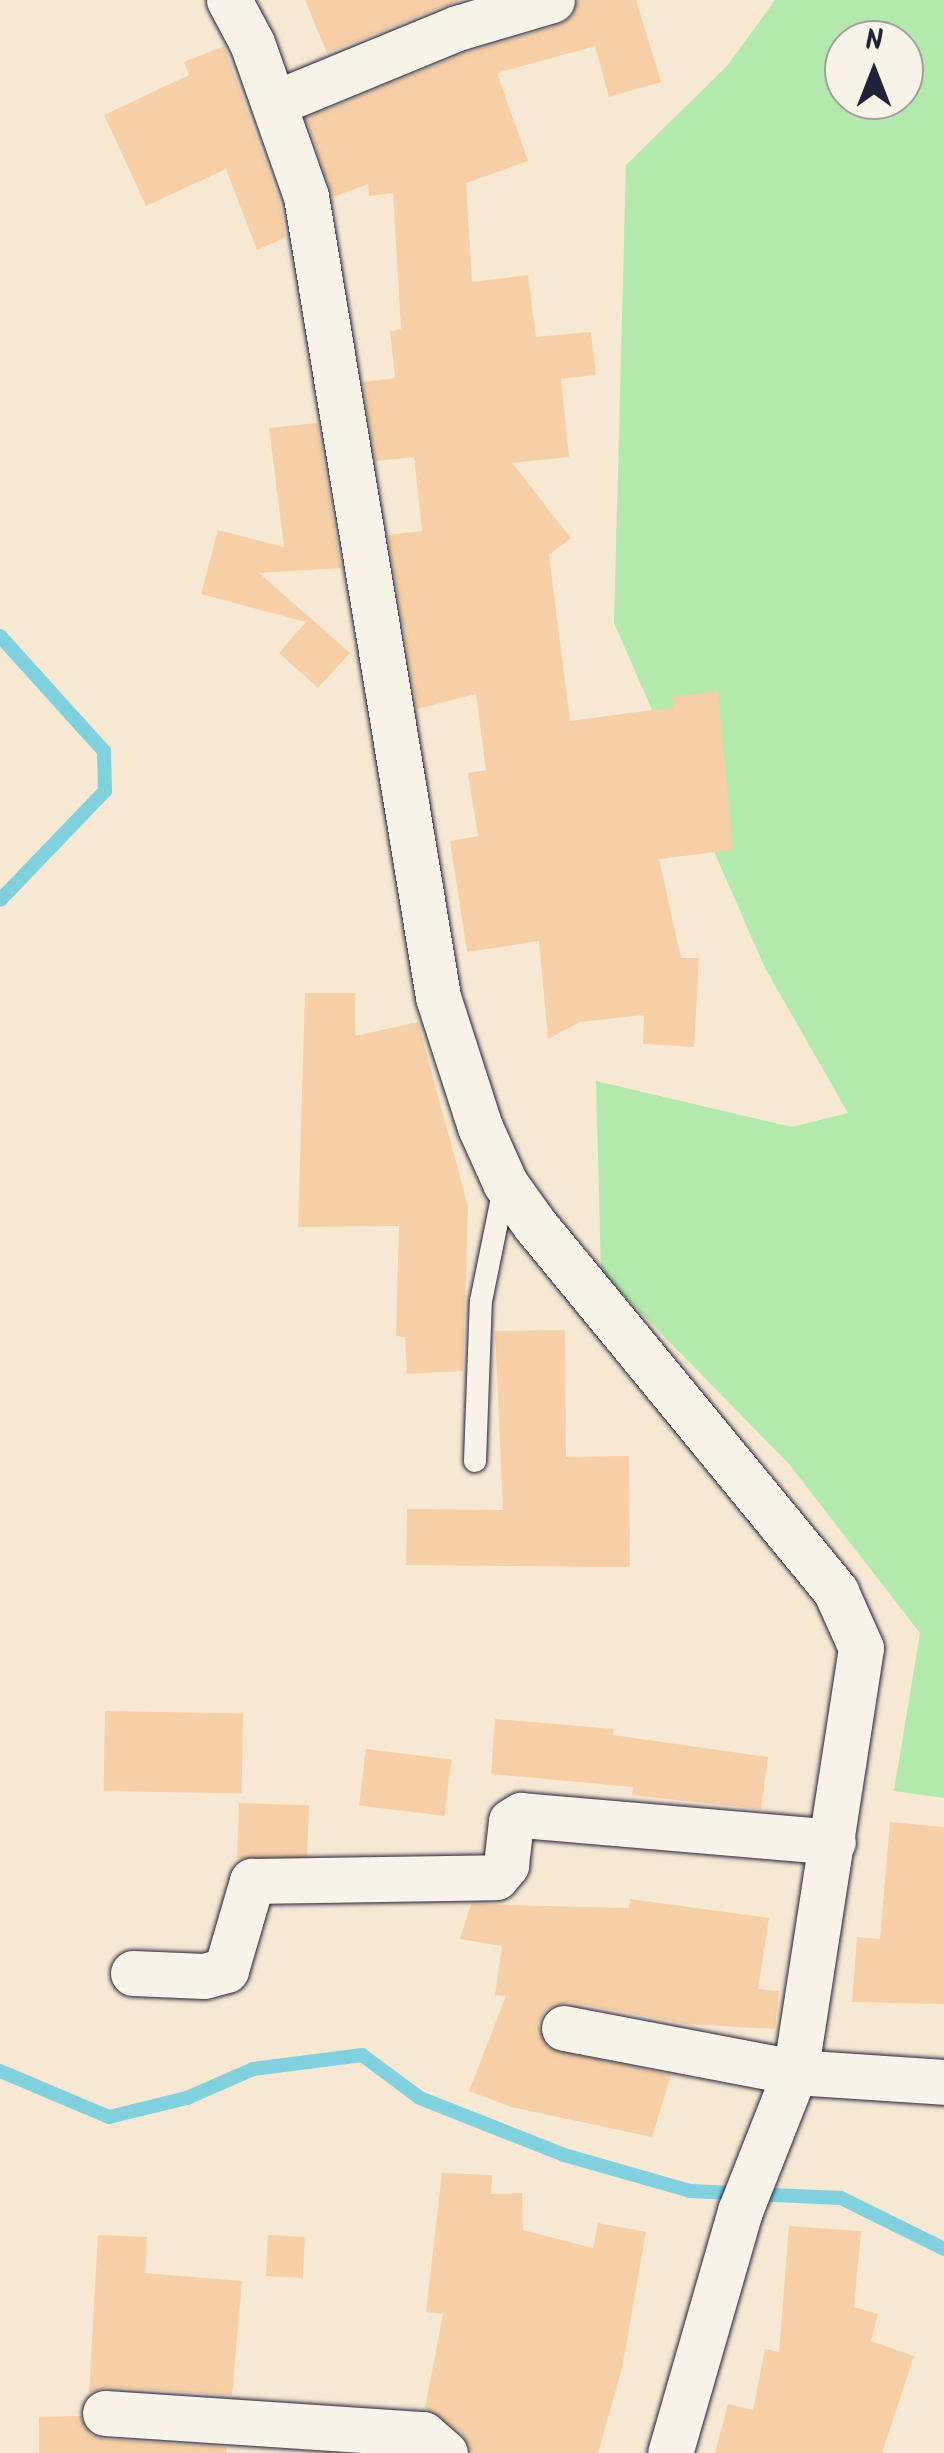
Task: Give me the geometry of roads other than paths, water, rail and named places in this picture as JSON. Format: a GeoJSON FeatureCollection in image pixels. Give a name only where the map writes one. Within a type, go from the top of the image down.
{"type":"FeatureCollection","features":[{"type":"Feature","properties":{"kind":"street"},"geometry":{"type":"LineString","coordinates":[[229,0],[276,103],[306,196],[328,299],[438,997],[453,1057],[505,1182],[852,1619],[861,1648],[859,1682],[795,2072],[740,2211],[670,2453]]}},
{"type":"Feature","properties":{"kind":"street"},"geometry":{"type":"LineString","coordinates":[[276,103],[457,28],[552,0]]}},
{"type":"Feature","properties":{"kind":"street"},"geometry":{"type":"LineString","coordinates":[[134,1973],[204,1976],[226,1970],[252,1881],[496,1878],[506,1865],[511,1821],[521,1815],[833,1842]]}},
{"type":"Feature","properties":{"kind":"street"},"geometry":{"type":"LineString","coordinates":[[564,2028],[795,2072],[944,2082]]}},
{"type":"Feature","properties":{"kind":"street"},"geometry":{"type":"LineString","coordinates":[[104,2413],[423,2434],[446,2453]]}},
{"type":"Feature","properties":{"kind":"lane"},"geometry":{"type":"LineString","coordinates":[[475,1461],[480,1301],[505,1182]]}},
{"type":"Feature","properties":{"kind":"waterway"},"geometry":{"type":"LineString","coordinates":[[0,636],[104,751],[105,791],[0,900]]}},
{"type":"Feature","properties":{"kind":"waterway"},"geometry":{"type":"LineString","coordinates":[[0,2071],[109,2117],[187,2098],[253,2069],[362,2055],[420,2098],[564,2155],[690,2191],[841,2198],[944,2249]]}}]}
